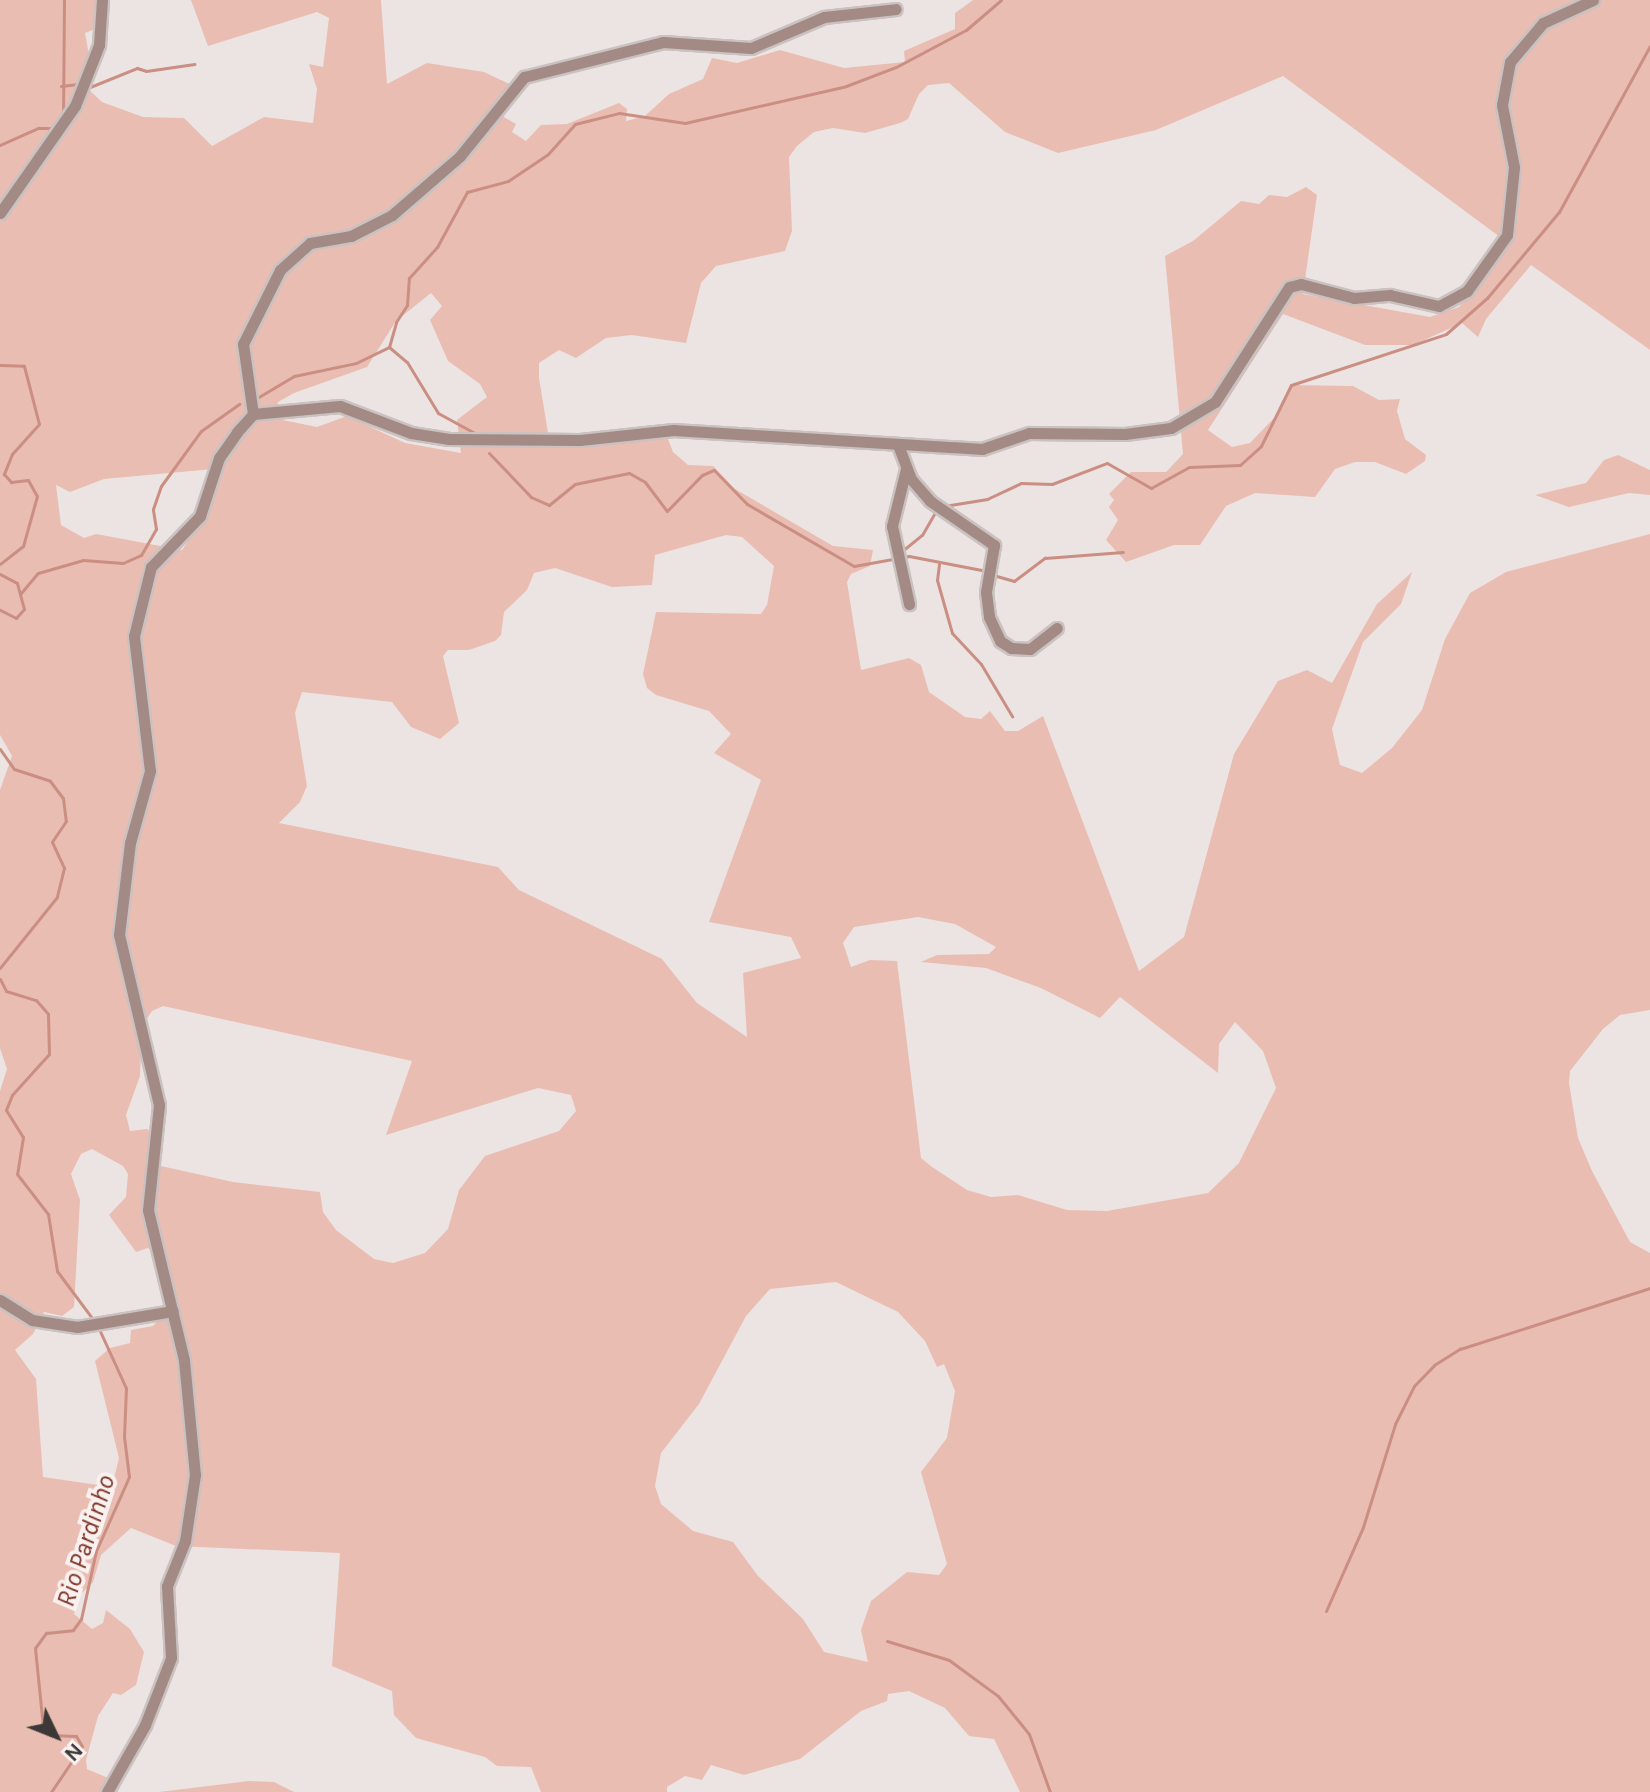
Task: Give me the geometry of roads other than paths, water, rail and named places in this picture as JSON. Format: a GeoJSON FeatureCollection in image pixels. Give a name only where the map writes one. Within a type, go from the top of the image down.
{"type":"FeatureCollection","features":[{"type":"Feature","properties":{"kind":"street"},"geometry":{"type":"LineString","coordinates":[[0,213],[75,106],[99,45],[102,0]]}},
{"type":"Feature","properties":{"kind":"street"},"geometry":{"type":"LineString","coordinates":[[107,1792],[151,1711],[173,1645],[167,1586],[185,1541],[195,1475],[184,1360],[147,1198],[159,1105],[119,935],[130,843],[150,771],[134,636],[151,567],[200,516],[219,458],[253,414],[348,407],[411,433],[448,439],[580,440],[673,430],[982,449],[1029,433],[1125,434],[1171,428],[1215,402],[1270,311],[1295,284],[1354,298],[1390,295],[1439,306],[1454,302],[1506,241],[1514,167],[1502,105],[1515,52],[1543,23],[1593,0]]}},
{"type":"Feature","properties":{"kind":"street"},"geometry":{"type":"LineString","coordinates":[[253,414],[241,354],[258,306],[280,270],[310,243],[365,231],[392,215],[460,156],[524,77],[663,42],[751,48],[813,20],[896,9]]}},
{"type":"Feature","properties":{"kind":"street"},"geometry":{"type":"LineString","coordinates":[[898,445],[906,469],[930,501],[994,545],[986,592],[989,617],[1000,641],[1011,648],[1030,649],[1057,628]]}},
{"type":"Feature","properties":{"kind":"street"},"geometry":{"type":"LineString","coordinates":[[906,469],[892,526],[909,604]]}},
{"type":"Feature","properties":{"kind":"street"},"geometry":{"type":"LineString","coordinates":[[0,1300],[32,1320],[98,1324],[173,1311]]}},
{"type":"Feature","properties":{"kind":"waterway","name":"Rio Pardinho"},"geometry":{"type":"LineString","coordinates":[[63,116],[64,0]]}},
{"type":"Feature","properties":{"kind":"waterway"},"geometry":{"type":"LineString","coordinates":[[257,398],[294,376],[356,363],[389,347],[396,322],[407,305],[409,278],[437,247],[467,192],[508,181],[548,154],[575,124],[619,113],[685,123],[846,86],[896,67],[966,30],[1001,0]]}},
{"type":"Feature","properties":{"kind":"waterway"},"geometry":{"type":"LineString","coordinates":[[944,506],[987,499],[1021,483],[1052,484],[1107,463],[1151,488],[1189,467],[1240,465],[1261,446],[1291,385],[1446,334],[1487,298],[1559,212],[1650,46]]}},
{"type":"Feature","properties":{"kind":"waterway"},"geometry":{"type":"LineString","coordinates":[[90,87],[137,68],[146,71],[194,64]]}},
{"type":"Feature","properties":{"kind":"waterway"},"geometry":{"type":"LineString","coordinates":[[61,86],[78,84]]}},
{"type":"Feature","properties":{"kind":"waterway","name":"Rio Pardinho"},"geometry":{"type":"LineString","coordinates":[[0,145],[38,128],[53,128]]}},
{"type":"Feature","properties":{"kind":"waterway"},"geometry":{"type":"LineString","coordinates":[[389,347],[407,362],[438,413],[480,436]]}},
{"type":"Feature","properties":{"kind":"waterway","name":"Rio Pardinho"},"geometry":{"type":"LineString","coordinates":[[0,365],[24,366],[39,424],[12,454],[4,474],[11,482],[28,480],[37,496],[23,546],[0,564]]}},
{"type":"Feature","properties":{"kind":"waterway"},"geometry":{"type":"LineString","coordinates":[[21,593],[38,573],[83,560],[123,563],[141,555],[156,529],[153,509],[161,486],[201,431],[239,404]]}},
{"type":"Feature","properties":{"kind":"waterway"},"geometry":{"type":"LineString","coordinates":[[489,453],[531,497],[549,505],[575,484],[629,473],[645,482],[667,511],[702,475],[714,470],[747,504],[854,566],[909,556],[987,571]]}},
{"type":"Feature","properties":{"kind":"waterway"},"geometry":{"type":"LineString","coordinates":[[902,551],[922,535],[937,509]]}},
{"type":"Feature","properties":{"kind":"waterway"},"geometry":{"type":"LineString","coordinates":[[993,575],[1014,581],[1045,558],[1123,552]]}},
{"type":"Feature","properties":{"kind":"waterway"},"geometry":{"type":"LineString","coordinates":[[939,564],[937,580],[952,633],[981,664],[1012,716]]}},
{"type":"Feature","properties":{"kind":"waterway","name":"Rio Pardinho"},"geometry":{"type":"LineString","coordinates":[[0,574],[17,583],[24,609],[16,618],[0,610]]}},
{"type":"Feature","properties":{"kind":"waterway","name":"Rio Pardinho"},"geometry":{"type":"LineString","coordinates":[[0,749],[14,769],[50,781],[63,798],[66,821],[52,842],[64,868],[57,897],[0,968]]}},
{"type":"Feature","properties":{"kind":"waterway","name":"Rio Pardinho"},"geometry":{"type":"LineString","coordinates":[[0,979],[6,991],[36,1000],[48,1014],[49,1054],[12,1095],[6,1110],[23,1137],[17,1174],[48,1214],[57,1271],[95,1322]]}},
{"type":"Feature","properties":{"kind":"waterway"},"geometry":{"type":"LineString","coordinates":[[1326,1611],[1363,1527],[1395,1424],[1414,1386],[1434,1365],[1460,1349],[1650,1288]]}},
{"type":"Feature","properties":{"kind":"waterway","name":"Rio Pardinho"},"geometry":{"type":"LineString","coordinates":[[51,1792],[82,1746],[76,1736],[50,1735],[43,1727],[35,1648],[46,1633],[73,1630],[81,1619],[96,1551],[129,1477],[124,1437],[126,1388],[99,1329]]}},
{"type":"Feature","properties":{"kind":"waterway"},"geometry":{"type":"LineString","coordinates":[[887,1641],[949,1660],[998,1696],[1029,1734],[1050,1792]]}}]}
